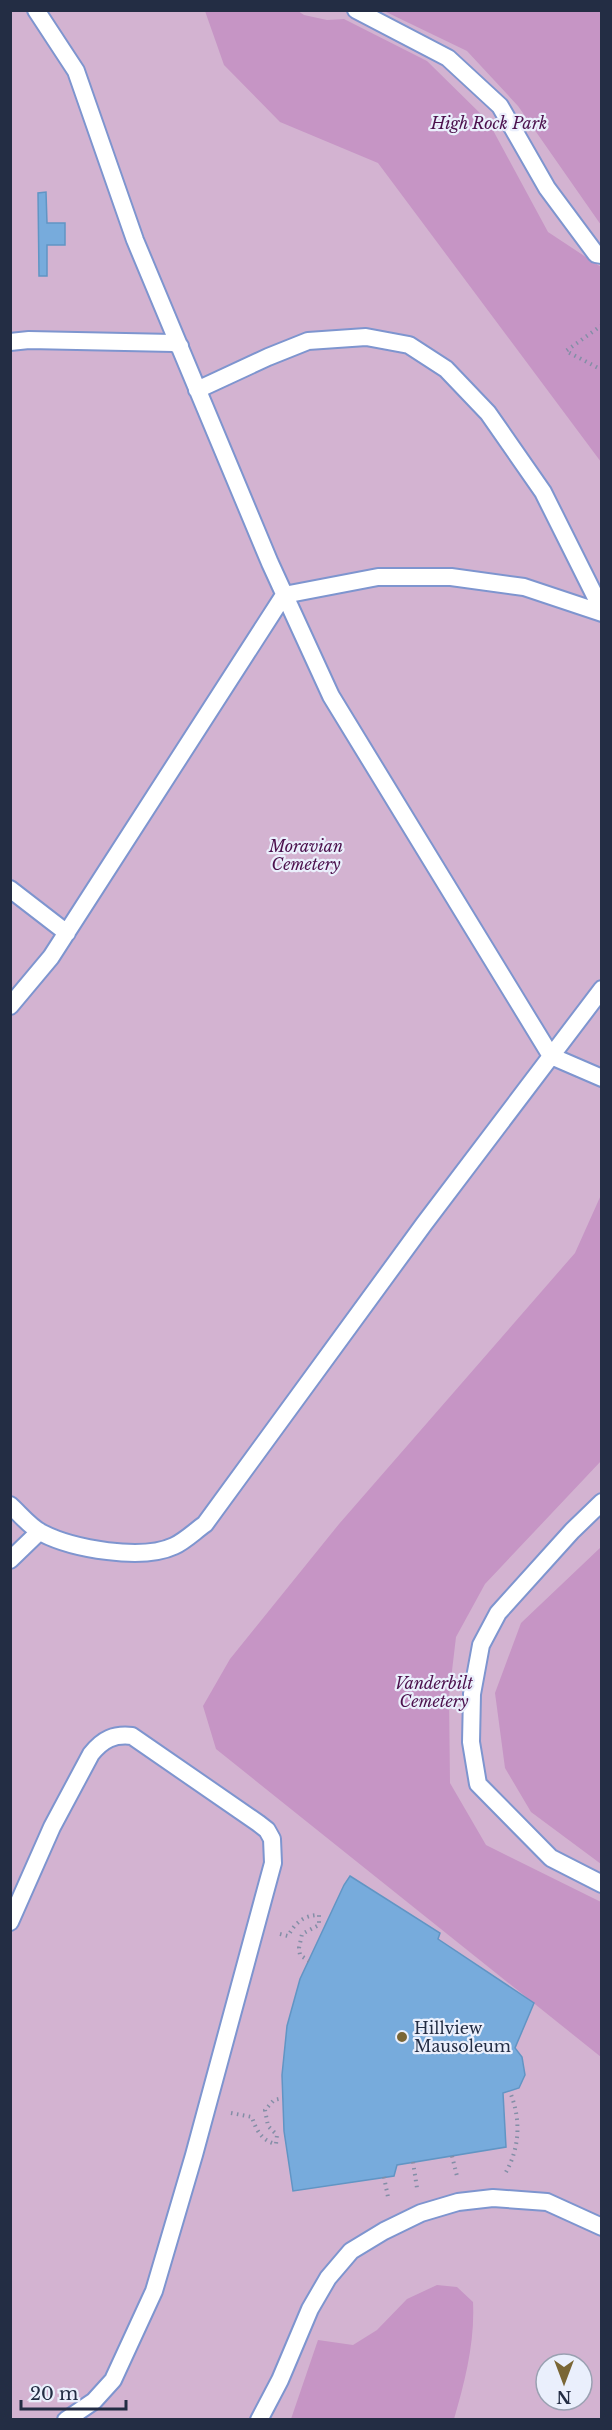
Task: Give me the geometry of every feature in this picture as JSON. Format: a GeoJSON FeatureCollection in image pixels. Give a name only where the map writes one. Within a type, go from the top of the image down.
{"type":"FeatureCollection","features":[{"type":"Feature","properties":{"kind":"lane"},"geometry":{"type":"LineString","coordinates":[[36,10],[76,71],[135,240],[284,595],[331,696],[550,1056],[602,1078]]}},
{"type":"Feature","properties":{"kind":"lane"},"geometry":{"type":"LineString","coordinates":[[356,10],[448,58],[500,106],[547,188],[596,254],[602,255]]}},
{"type":"Feature","properties":{"kind":"lane"},"geometry":{"type":"LineString","coordinates":[[197,390],[308,341],[366,337],[409,345],[446,369],[488,413],[543,492],[602,611]]}},
{"type":"Feature","properties":{"kind":"lane"},"geometry":{"type":"LineString","coordinates":[[10,342],[29,340],[172,343],[180,346]]}},
{"type":"Feature","properties":{"kind":"lane"},"geometry":{"type":"LineString","coordinates":[[10,1006],[51,957],[67,933],[284,595],[378,577],[451,577],[524,587],[602,611]]}},
{"type":"Feature","properties":{"kind":"lane"},"geometry":{"type":"LineString","coordinates":[[10,889],[67,933]]}},
{"type":"Feature","properties":{"kind":"lane"},"geometry":{"type":"LineString","coordinates":[[10,1505],[39,1532],[68,1544],[99,1550],[136,1553],[173,1546],[204,1524],[423,1224],[602,988]]}},
{"type":"Feature","properties":{"kind":"lane"},"geometry":{"type":"LineString","coordinates":[[602,1502],[572,1531],[498,1613],[481,1645],[472,1694],[471,1742],[478,1784],[550,1857],[602,1884]]}},
{"type":"Feature","properties":{"kind":"lane"},"geometry":{"type":"LineString","coordinates":[[10,1560],[39,1532]]}},
{"type":"Feature","properties":{"kind":"lane"},"geometry":{"type":"LineString","coordinates":[[10,1922],[52,1827],[91,1754],[98,1744],[113,1736],[132,1736],[258,1823],[267,1830],[272,1839],[273,1863],[263,1906],[154,2291],[113,2380],[94,2401],[66,2420]]}},
{"type":"Feature","properties":{"kind":"lane"},"geometry":{"type":"LineString","coordinates":[[259,2420],[280,2380],[310,2309],[328,2278],[351,2251],[384,2231],[421,2213],[458,2202],[493,2198],[547,2202],[602,2227]]}},
{"type":"Feature","properties":{"kind":"path"},"geometry":{"type":"LineString","coordinates":[[602,325],[566,351],[602,370]]}},
{"type":"Feature","properties":{"kind":"path"},"geometry":{"type":"LineString","coordinates":[[288,1936],[301,1920],[309,1915],[319,1915],[319,1924],[302,1934],[300,1943],[300,1955],[309,1961]]}},
{"type":"Feature","properties":{"kind":"path"},"geometry":{"type":"LineString","coordinates":[[504,2176],[512,2162],[519,2117],[510,2092]]}},
{"type":"Feature","properties":{"kind":"path"},"geometry":{"type":"LineString","coordinates":[[252,2117],[256,2129],[265,2140],[276,2144],[277,2135],[268,2126],[265,2110],[274,2100],[283,2098]]}},
{"type":"Feature","properties":{"kind":"path"},"geometry":{"type":"LineString","coordinates":[[452,2156],[458,2180]]}},
{"type":"Feature","properties":{"kind":"path"},"geometry":{"type":"LineString","coordinates":[[413,2162],[417,2188]]}},
{"type":"Feature","properties":{"kind":"path"},"geometry":{"type":"LineString","coordinates":[[384,2177],[388,2197]]}},
{"type":"Feature","properties":{"kind":"green space","name":"Moravian Cemetery"},"geometry":{"type":"Polygon","coordinates":[[[11,11],[601,11],[601,2419],[11,2420],[11,11]]]}},
{"type":"Feature","properties":{"kind":"green space","name":"High Rock Park"},"geometry":{"type":"Polygon","coordinates":[[[205,11],[298,11],[304,15],[327,20],[344,19],[427,61],[488,121],[548,232],[601,267],[601,462],[378,163],[280,122],[224,65],[205,11]]]}},
{"type":"Feature","properties":{"kind":"green space"},"geometry":{"type":"Polygon","coordinates":[[[384,11],[601,11],[601,225],[518,106],[467,51],[384,11]]]}},
{"type":"Feature","properties":{"kind":"green space","name":"Vanderbilt Cemetery"},"geometry":{"type":"Polygon","coordinates":[[[601,1195],[601,1461],[485,1584],[456,1637],[449,1696],[450,1783],[486,1845],[601,1902],[601,2057],[216,1749],[203,1706],[230,1659],[339,1524],[575,1253],[601,1195]]]}},
{"type":"Feature","properties":{"kind":"green space"},"geometry":{"type":"Polygon","coordinates":[[[601,1547],[601,1864],[531,1812],[505,1768],[495,1693],[521,1623],[601,1547]]]}},
{"type":"Feature","properties":{"kind":"green space"},"geometry":{"type":"Polygon","coordinates":[[[437,2285],[457,2287],[473,2302],[471,2347],[454,2419],[291,2419],[318,2340],[353,2345],[377,2330],[407,2299],[437,2285]]]}},
{"type":"Feature","properties":{"kind":"building"},"geometry":{"type":"Polygon","coordinates":[[[46,192],[47,223],[65,223],[65,245],[47,245],[47,276],[39,276],[38,193],[46,192]]]}},
{"type":"Feature","properties":{"kind":"building","name":"Hillview Mausoleum"},"geometry":{"type":"Polygon","coordinates":[[[350,1876],[440,1933],[438,1939],[534,2003],[515,2048],[522,2057],[525,2075],[519,2088],[503,2093],[506,2147],[397,2165],[394,2176],[293,2191],[284,2131],[282,2075],[287,2026],[300,1979],[350,1876]]]}},
{"type":"Feature","properties":{"kind":"place","name":"Hillview Mausoleum"},"geometry":{"type":"Point","coordinates":[402,2037]}}]}
